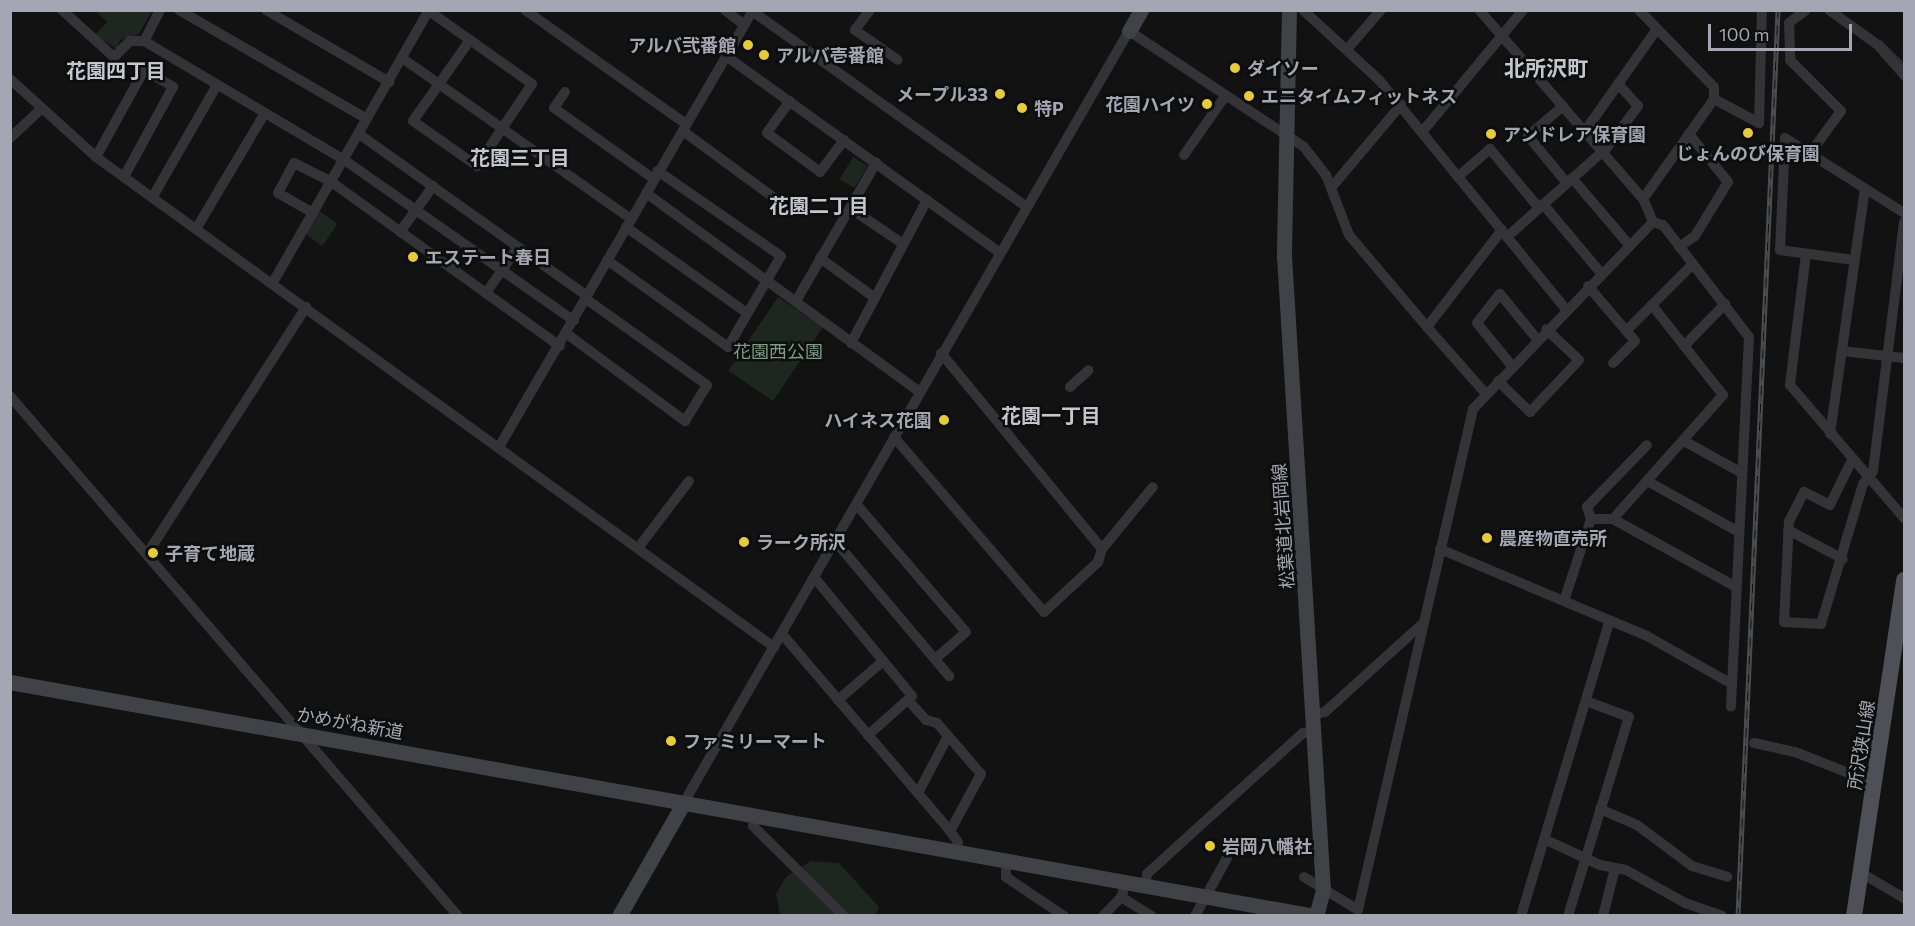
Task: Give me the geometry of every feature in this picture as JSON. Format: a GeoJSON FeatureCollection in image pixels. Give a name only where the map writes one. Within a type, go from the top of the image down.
{"type":"FeatureCollection","features":[{"type":"Feature","properties":{"kind":"main road","name":"所沢狭山線"},"geometry":{"type":"LineString","coordinates":[[1854,915],[1902,624],[1905,580]]}},
{"type":"Feature","properties":{"kind":"street"},"geometry":{"type":"LineString","coordinates":[[62,10],[114,57],[130,41],[144,40],[343,159],[574,321]]}},
{"type":"Feature","properties":{"kind":"street"},"geometry":{"type":"LineString","coordinates":[[144,40],[160,10]]}},
{"type":"Feature","properties":{"kind":"street"},"geometry":{"type":"LineString","coordinates":[[179,10],[367,120]]}},
{"type":"Feature","properties":{"kind":"street"},"geometry":{"type":"LineString","coordinates":[[266,10],[389,81]]}},
{"type":"Feature","properties":{"kind":"street"},"geometry":{"type":"LineString","coordinates":[[525,10],[685,128],[789,209]]}},
{"type":"Feature","properties":{"kind":"street"},"geometry":{"type":"LineString","coordinates":[[725,10],[744,25]]}},
{"type":"Feature","properties":{"kind":"street"},"geometry":{"type":"LineString","coordinates":[[870,10],[855,30],[898,60]]}},
{"type":"Feature","properties":{"kind":"street"},"geometry":{"type":"LineString","coordinates":[[619,915],[857,505],[919,391],[1141,10]]}},
{"type":"Feature","properties":{"kind":"street","name":"松葉道北岩岡線"},"geometry":{"type":"LineString","coordinates":[[1289,10],[1284,256],[1316,732],[1323,890],[1315,915]]}},
{"type":"Feature","properties":{"kind":"street"},"geometry":{"type":"LineString","coordinates":[[1303,10],[1348,48],[1401,105],[1460,175],[1565,308]]}},
{"type":"Feature","properties":{"kind":"street"},"geometry":{"type":"LineString","coordinates":[[1348,48],[1381,10]]}},
{"type":"Feature","properties":{"kind":"street"},"geometry":{"type":"LineString","coordinates":[[1479,10],[1643,200],[1653,222],[1663,225],[1749,337],[1731,707]]}},
{"type":"Feature","properties":{"kind":"street"},"geometry":{"type":"LineString","coordinates":[[1423,131],[1503,39],[1523,10]]}},
{"type":"Feature","properties":{"kind":"street"},"geometry":{"type":"LineString","coordinates":[[1639,10],[1714,87],[1713,99],[1643,200]]}},
{"type":"Feature","properties":{"kind":"street"},"geometry":{"type":"LineString","coordinates":[[1713,99],[1759,123],[1762,10]]}},
{"type":"Feature","properties":{"kind":"street"},"geometry":{"type":"LineString","coordinates":[[1806,10],[1789,23],[1790,60],[1841,111],[1811,152]]}},
{"type":"Feature","properties":{"kind":"street"},"geometry":{"type":"LineString","coordinates":[[1829,10],[1878,45],[1905,75]]}},
{"type":"Feature","properties":{"kind":"street"},"geometry":{"type":"LineString","coordinates":[[272,284],[429,11],[470,40],[532,84],[477,166],[413,121],[470,40]]}},
{"type":"Feature","properties":{"kind":"street"},"geometry":{"type":"LineString","coordinates":[[499,447],[567,334],[606,260],[753,11],[1027,207]]}},
{"type":"Feature","properties":{"kind":"street"},"geometry":{"type":"LineString","coordinates":[[1585,131],[1657,29]]}},
{"type":"Feature","properties":{"kind":"street"},"geometry":{"type":"LineString","coordinates":[[1129,31],[1285,133],[1311,153],[1331,188],[1349,236],[1486,394]]}},
{"type":"Feature","properties":{"kind":"street"},"geometry":{"type":"LineString","coordinates":[[726,56],[1000,253]]}},
{"type":"Feature","properties":{"kind":"street"},"geometry":{"type":"LineString","coordinates":[[402,58],[502,129],[747,313]]}},
{"type":"Feature","properties":{"kind":"street"},"geometry":{"type":"LineString","coordinates":[[96,157],[144,70],[173,87],[124,177]]}},
{"type":"Feature","properties":{"kind":"street"},"geometry":{"type":"LineString","coordinates":[[10,79],[96,157],[774,647]]}},
{"type":"Feature","properties":{"kind":"street"},"geometry":{"type":"LineString","coordinates":[[1427,327],[1505,233],[1603,153],[1638,106],[1618,84]]}},
{"type":"Feature","properties":{"kind":"street"},"geometry":{"type":"LineString","coordinates":[[152,198],[217,85]]}},
{"type":"Feature","properties":{"kind":"street"},"geometry":{"type":"LineString","coordinates":[[565,92],[554,108],[781,256],[728,347],[606,260]]}},
{"type":"Feature","properties":{"kind":"street"},"geometry":{"type":"LineString","coordinates":[[1184,155],[1226,95]]}},
{"type":"Feature","properties":{"kind":"street"},"geometry":{"type":"LineString","coordinates":[[790,101],[767,133],[820,172],[844,140]]}},
{"type":"Feature","properties":{"kind":"street"},"geometry":{"type":"LineString","coordinates":[[1331,188],[1401,105]]}},
{"type":"Feature","properties":{"kind":"street"},"geometry":{"type":"LineString","coordinates":[[1563,106],[1528,136],[1630,246]]}},
{"type":"Feature","properties":{"kind":"street"},"geometry":{"type":"LineString","coordinates":[[10,138],[41,109]]}},
{"type":"Feature","properties":{"kind":"street"},"geometry":{"type":"LineString","coordinates":[[196,229],[265,112]]}},
{"type":"Feature","properties":{"kind":"street"},"geometry":{"type":"LineString","coordinates":[[359,134],[707,385],[685,421],[567,334]]}},
{"type":"Feature","properties":{"kind":"street"},"geometry":{"type":"LineString","coordinates":[[1679,247],[1695,236],[1728,182],[1689,134]]}},
{"type":"Feature","properties":{"kind":"street"},"geometry":{"type":"LineString","coordinates":[[1854,260],[1779,248],[1783,142],[1787,137],[1905,213]]}},
{"type":"Feature","properties":{"kind":"street"},"geometry":{"type":"LineString","coordinates":[[1460,175],[1490,149],[1601,273]]}},
{"type":"Feature","properties":{"kind":"street"},"geometry":{"type":"LineString","coordinates":[[313,213],[278,193],[294,163],[330,181],[560,346]]}},
{"type":"Feature","properties":{"kind":"street"},"geometry":{"type":"LineString","coordinates":[[796,301],[876,163]]}},
{"type":"Feature","properties":{"kind":"street"},"geometry":{"type":"LineString","coordinates":[[400,232],[433,186]]}},
{"type":"Feature","properties":{"kind":"street"},"geometry":{"type":"LineString","coordinates":[[1830,434],[1865,188]]}},
{"type":"Feature","properties":{"kind":"street"},"geometry":{"type":"LineString","coordinates":[[646,193],[919,391]]}},
{"type":"Feature","properties":{"kind":"street"},"geometry":{"type":"LineString","coordinates":[[851,343],[927,200]]}},
{"type":"Feature","properties":{"kind":"street"},"geometry":{"type":"LineString","coordinates":[[850,208],[903,244]]}},
{"type":"Feature","properties":{"kind":"street"},"geometry":{"type":"LineString","coordinates":[[1304,877],[1358,910],[1470,416],[1486,394],[1565,308],[1653,222]]}},
{"type":"Feature","properties":{"kind":"street"},"geometry":{"type":"LineString","coordinates":[[1852,460],[1830,505],[1804,492],[1788,530],[1784,622],[1821,624],[1868,478],[1888,356],[1905,222]]}},
{"type":"Feature","properties":{"kind":"street"},"geometry":{"type":"LineString","coordinates":[[486,293],[518,247]]}},
{"type":"Feature","properties":{"kind":"street"},"geometry":{"type":"LineString","coordinates":[[1806,254],[1790,385],[1852,460],[1905,518]]}},
{"type":"Feature","properties":{"kind":"street"},"geometry":{"type":"LineString","coordinates":[[820,258],[875,298]]}},
{"type":"Feature","properties":{"kind":"street"},"geometry":{"type":"LineString","coordinates":[[1626,331],[1693,264]]}},
{"type":"Feature","properties":{"kind":"street"},"geometry":{"type":"LineString","coordinates":[[1588,286],[1635,341],[1613,363]]}},
{"type":"Feature","properties":{"kind":"street"},"geometry":{"type":"LineString","coordinates":[[1512,366],[1477,323],[1500,294],[1537,339]]}},
{"type":"Feature","properties":{"kind":"street"},"geometry":{"type":"LineString","coordinates":[[1613,519],[1723,395],[1652,304]]}},
{"type":"Feature","properties":{"kind":"street"},"geometry":{"type":"LineString","coordinates":[[1684,346],[1725,304]]}},
{"type":"Feature","properties":{"kind":"street"},"geometry":{"type":"LineString","coordinates":[[147,554],[306,307]]}},
{"type":"Feature","properties":{"kind":"street"},"geometry":{"type":"LineString","coordinates":[[1498,381],[1530,412],[1578,360],[1546,329]]}},
{"type":"Feature","properties":{"kind":"street"},"geometry":{"type":"LineString","coordinates":[[1842,351],[1905,358]]}},
{"type":"Feature","properties":{"kind":"street"},"geometry":{"type":"LineString","coordinates":[[941,353],[1102,549]]}},
{"type":"Feature","properties":{"kind":"street"},"geometry":{"type":"LineString","coordinates":[[1070,387],[1089,370]]}},
{"type":"Feature","properties":{"kind":"street"},"geometry":{"type":"LineString","coordinates":[[10,396],[458,915]]}},
{"type":"Feature","properties":{"kind":"street"},"geometry":{"type":"LineString","coordinates":[[894,436],[1044,612],[1098,562],[1102,549],[1153,487]]}},
{"type":"Feature","properties":{"kind":"street"},"geometry":{"type":"LineString","coordinates":[[1684,441],[1742,473]]}},
{"type":"Feature","properties":{"kind":"street"},"geometry":{"type":"LineString","coordinates":[[1564,601],[1591,519],[1587,507],[1647,445]]}},
{"type":"Feature","properties":{"kind":"street"},"geometry":{"type":"LineString","coordinates":[[638,548],[688,481]]}},
{"type":"Feature","properties":{"kind":"street"},"geometry":{"type":"LineString","coordinates":[[1648,482],[1739,531]]}},
{"type":"Feature","properties":{"kind":"street"},"geometry":{"type":"LineString","coordinates":[[857,505],[966,632],[935,658]]}},
{"type":"Feature","properties":{"kind":"street"},"geometry":{"type":"LineString","coordinates":[[1591,519],[1613,519],[1736,587]]}},
{"type":"Feature","properties":{"kind":"street"},"geometry":{"type":"LineString","coordinates":[[1788,530],[1843,559]]}},
{"type":"Feature","properties":{"kind":"street"},"geometry":{"type":"LineString","coordinates":[[835,541],[950,676]]}},
{"type":"Feature","properties":{"kind":"street"},"geometry":{"type":"LineString","coordinates":[[1440,549],[1610,620],[1732,684]]}},
{"type":"Feature","properties":{"kind":"street"},"geometry":{"type":"LineString","coordinates":[[814,577],[912,696],[868,735]]}},
{"type":"Feature","properties":{"kind":"street"},"geometry":{"type":"LineString","coordinates":[[1521,915],[1610,620]]}},
{"type":"Feature","properties":{"kind":"street"},"geometry":{"type":"LineString","coordinates":[[1314,714],[1325,712],[1423,623]]}},
{"type":"Feature","properties":{"kind":"street"},"geometry":{"type":"LineString","coordinates":[[782,634],[950,831],[958,842],[956,853]]}},
{"type":"Feature","properties":{"kind":"street"},"geometry":{"type":"LineString","coordinates":[[838,700],[883,661]]}},
{"type":"Feature","properties":{"kind":"street","name":"かめがね新道"},"geometry":{"type":"LineString","coordinates":[[10,682],[1006,862],[1123,890],[1145,887],[1315,915]]}},
{"type":"Feature","properties":{"kind":"street"},"geometry":{"type":"LineString","coordinates":[[908,700],[948,736],[982,778],[950,831]]}},
{"type":"Feature","properties":{"kind":"street"},"geometry":{"type":"LineString","coordinates":[[1568,915],[1629,717],[1586,701]]}},
{"type":"Feature","properties":{"kind":"street"},"geometry":{"type":"LineString","coordinates":[[1145,887],[1147,874],[1201,825],[1303,733],[1316,732]]}},
{"type":"Feature","properties":{"kind":"street"},"geometry":{"type":"LineString","coordinates":[[918,793],[948,736]]}},
{"type":"Feature","properties":{"kind":"street"},"geometry":{"type":"LineString","coordinates":[[1754,742],[1795,752],[1874,783]]}},
{"type":"Feature","properties":{"kind":"street"},"geometry":{"type":"LineString","coordinates":[[1600,809],[1637,825],[1692,866],[1726,877]]}},
{"type":"Feature","properties":{"kind":"street"},"geometry":{"type":"LineString","coordinates":[[755,817],[753,826],[844,915]]}},
{"type":"Feature","properties":{"kind":"street"},"geometry":{"type":"LineString","coordinates":[[1544,839],[1722,915]]}},
{"type":"Feature","properties":{"kind":"street"},"geometry":{"type":"LineString","coordinates":[[1195,915],[1227,858]]}},
{"type":"Feature","properties":{"kind":"street"},"geometry":{"type":"LineString","coordinates":[[1006,862],[1006,877],[1064,915]]}},
{"type":"Feature","properties":{"kind":"street"},"geometry":{"type":"LineString","coordinates":[[1603,915],[1615,868]]}},
{"type":"Feature","properties":{"kind":"street"},"geometry":{"type":"LineString","coordinates":[[1861,873],[1905,898]]}},
{"type":"Feature","properties":{"kind":"street"},"geometry":{"type":"LineString","coordinates":[[1103,915],[1123,890],[1151,915]]}},
{"type":"Feature","properties":{"kind":"green space"},"geometry":{"type":"Polygon","coordinates":[[[96,11],[152,11],[139,34],[120,40],[117,49],[95,35],[107,22],[96,11]]]}},
{"type":"Feature","properties":{"kind":"green space"},"geometry":{"type":"Polygon","coordinates":[[[853,157],[868,166],[854,188],[840,179],[853,157]]]}},
{"type":"Feature","properties":{"kind":"green space"},"geometry":{"type":"Polygon","coordinates":[[[318,210],[338,224],[322,246],[303,232],[318,210]]]}},
{"type":"Feature","properties":{"kind":"green space","name":"花園西公園"},"geometry":{"type":"Polygon","coordinates":[[[778,297],[823,327],[773,401],[728,371],[778,297]]]}},
{"type":"Feature","properties":{"kind":"green space"},"geometry":{"type":"Polygon","coordinates":[[[811,861],[839,863],[879,907],[876,915],[780,915],[776,894],[786,877],[811,861]]]}},
{"type":"Feature","properties":{"kind":"waterway"},"geometry":{"type":"LineString","coordinates":[[1880,41],[1904,65]]}},
{"type":"Feature","properties":{"kind":"railway"},"geometry":{"type":"LineString","coordinates":[[1738,916],[1778,10]]}},
{"type":"Feature","properties":{"kind":"place","name":"アルバ弐番館"},"geometry":{"type":"Point","coordinates":[748,45]}},
{"type":"Feature","properties":{"kind":"place","name":"アルバ壱番館"},"geometry":{"type":"Point","coordinates":[764,55]}},
{"type":"Feature","properties":{"kind":"place","name":"ダイソー"},"geometry":{"type":"Point","coordinates":[1235,68]}},
{"type":"Feature","properties":{"kind":"place","name":"メープル33"},"geometry":{"type":"Point","coordinates":[1000,94]}},
{"type":"Feature","properties":{"kind":"place","name":"エニタイムフィットネス"},"geometry":{"type":"Point","coordinates":[1249,96]}},
{"type":"Feature","properties":{"kind":"place","name":"花園ハイツ"},"geometry":{"type":"Point","coordinates":[1207,104]}},
{"type":"Feature","properties":{"kind":"place","name":"特P"},"geometry":{"type":"Point","coordinates":[1022,108]}},
{"type":"Feature","properties":{"kind":"place","name":"じょんのび保育園"},"geometry":{"type":"Point","coordinates":[1748,133]}},
{"type":"Feature","properties":{"kind":"place","name":"アンドレア保育園"},"geometry":{"type":"Point","coordinates":[1491,134]}},
{"type":"Feature","properties":{"kind":"place","name":"エステート春日"},"geometry":{"type":"Point","coordinates":[413,257]}},
{"type":"Feature","properties":{"kind":"place","name":"ハイネス花園"},"geometry":{"type":"Point","coordinates":[944,420]}},
{"type":"Feature","properties":{"kind":"place","name":"農産物直売所"},"geometry":{"type":"Point","coordinates":[1487,538]}},
{"type":"Feature","properties":{"kind":"place","name":"ラーク所沢"},"geometry":{"type":"Point","coordinates":[744,542]}},
{"type":"Feature","properties":{"kind":"place","name":"子育て地蔵"},"geometry":{"type":"Point","coordinates":[153,553]}},
{"type":"Feature","properties":{"kind":"place","name":"ファミリーマート"},"geometry":{"type":"Point","coordinates":[671,741]}},
{"type":"Feature","properties":{"kind":"place","name":"岩岡八幡社"},"geometry":{"type":"Point","coordinates":[1210,846]}},
{"type":"Feature","properties":{"kind":"district","name":"北所沢町"},"geometry":{"type":"Point","coordinates":[1546,68]}},
{"type":"Feature","properties":{"kind":"district","name":"花園四丁目"},"geometry":{"type":"Point","coordinates":[116,70]}},
{"type":"Feature","properties":{"kind":"district","name":"花園三丁目"},"geometry":{"type":"Point","coordinates":[520,157]}},
{"type":"Feature","properties":{"kind":"district","name":"花園二丁目"},"geometry":{"type":"Point","coordinates":[819,205]}},
{"type":"Feature","properties":{"kind":"district","name":"花園一丁目"},"geometry":{"type":"Point","coordinates":[1051,415]}}]}
